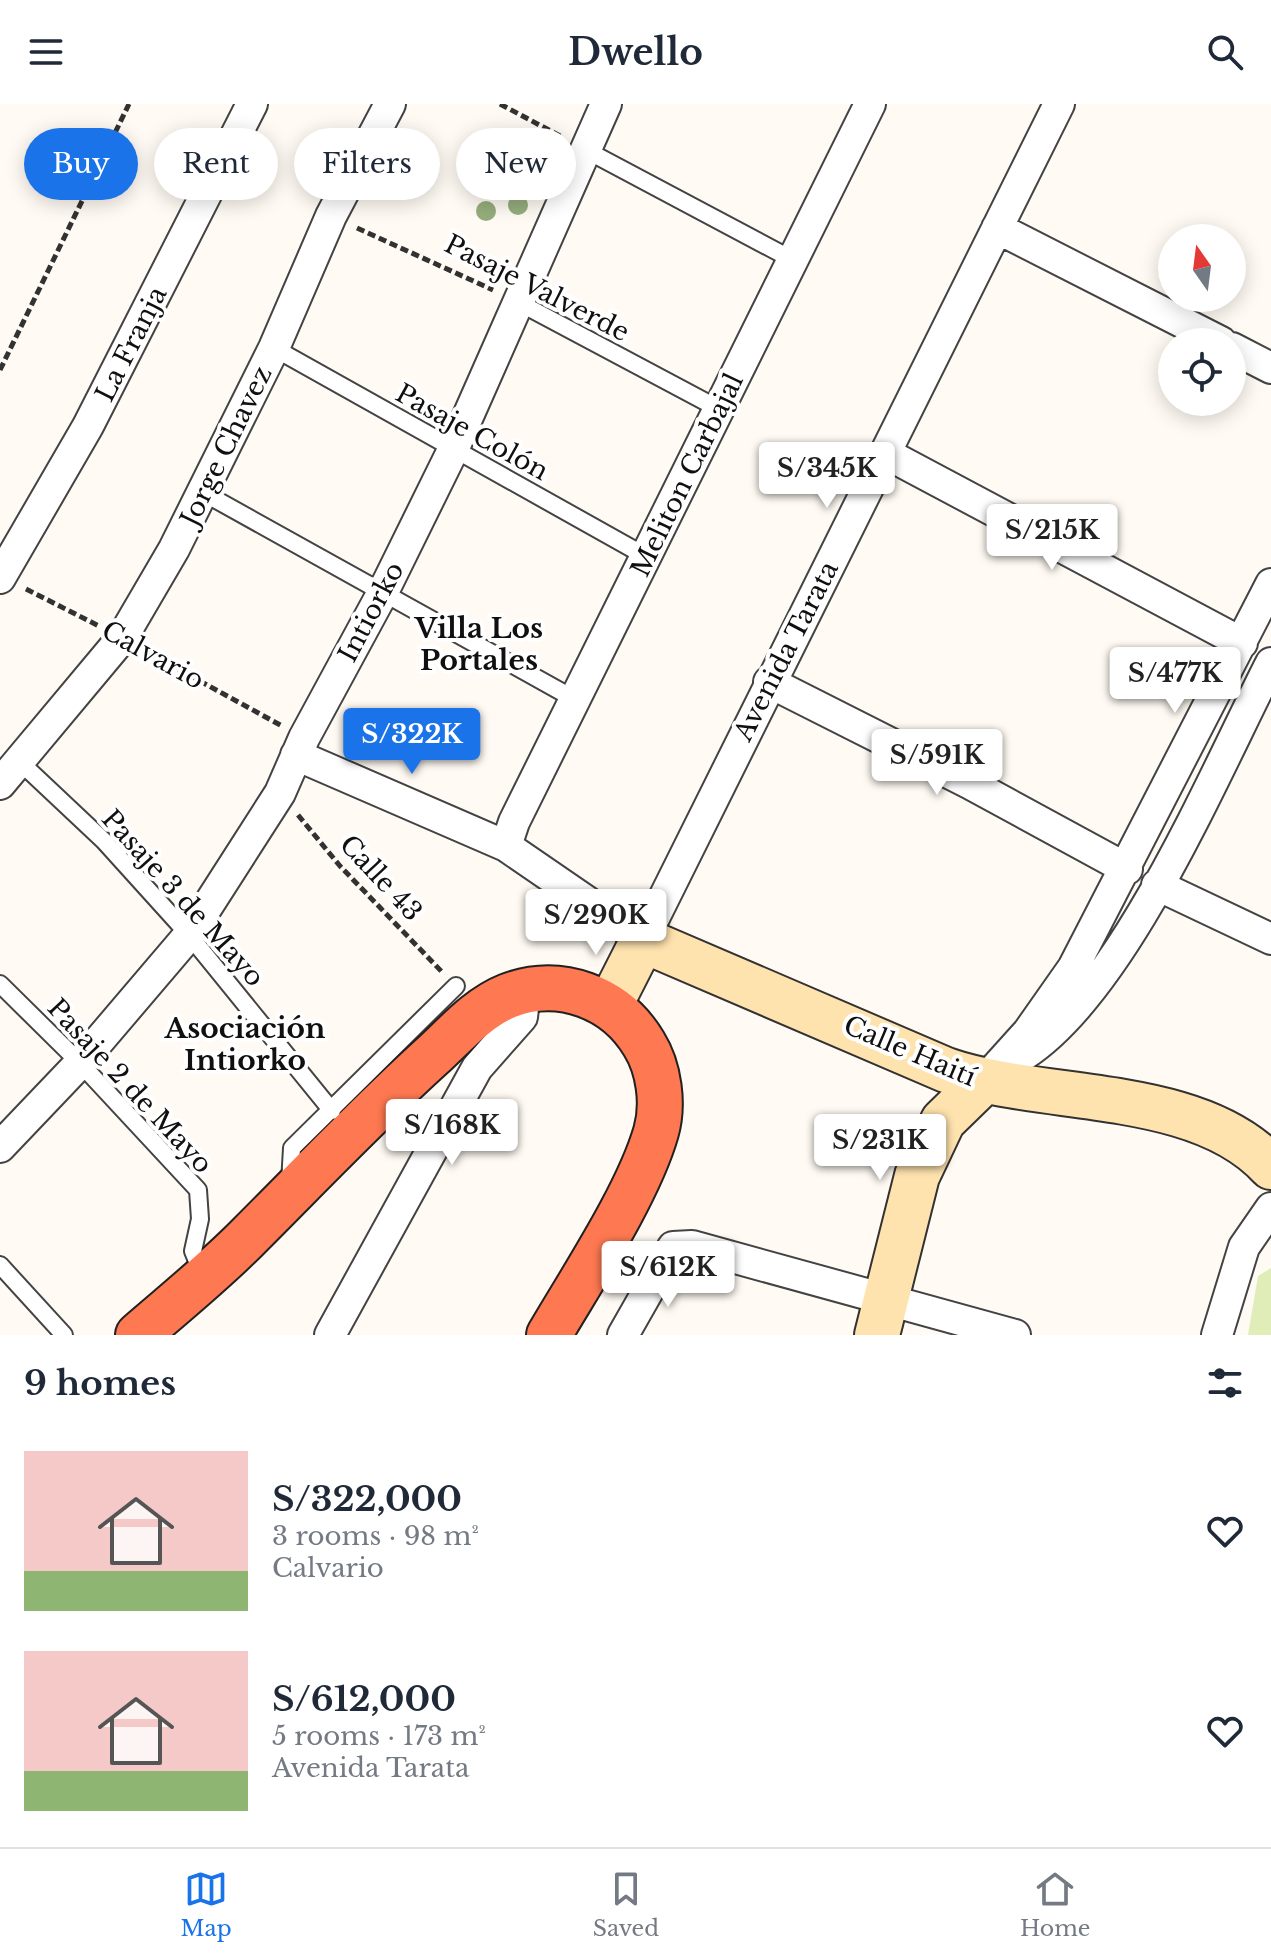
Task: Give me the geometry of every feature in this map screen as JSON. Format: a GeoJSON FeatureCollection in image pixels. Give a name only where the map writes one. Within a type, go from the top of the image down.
{"type":"FeatureCollection","features":[{"type":"Feature","properties":{"kind":"highway"},"geometry":{"type":"LineString","coordinates":[[138,1335],[203,1277],[364,1117],[477,1014],[525,991],[561,989],[610,1005],[635,1029],[654,1067],[659,1088],[657,1131],[639,1174],[549,1335]]}},
{"type":"Feature","properties":{"kind":"street","name":"La Franja"},"geometry":{"type":"LineString","coordinates":[[1,577],[88,426],[252,104]]}},
{"type":"Feature","properties":{"kind":"street","name":"Jorge Chavez"},"geometry":{"type":"LineString","coordinates":[[0,784],[122,638],[204,493],[274,348],[331,216],[390,104]]}},
{"type":"Feature","properties":{"kind":"street","name":"Intiorko"},"geometry":{"type":"LineString","coordinates":[[0,1147],[80,1063],[189,935],[280,793],[300,747],[382,594],[453,450],[516,301],[606,104]]}},
{"type":"Feature","properties":{"kind":"street","name":"Meliton Carbajal"},"geometry":{"type":"LineString","coordinates":[[506,846],[514,822],[870,104]]}},
{"type":"Feature","properties":{"kind":"street","name":"Avenida Tarata"},"geometry":{"type":"LineString","coordinates":[[643,940],[1059,104]]}},
{"type":"Feature","properties":{"kind":"street"},"geometry":{"type":"LineString","coordinates":[[997,228],[1193,328]]}},
{"type":"Feature","properties":{"kind":"street"},"geometry":{"type":"LineString","coordinates":[[1246,355],[1271,368]]}},
{"type":"Feature","properties":{"kind":"street"},"geometry":{"type":"LineString","coordinates":[[887,454],[1242,643]]}},
{"type":"Feature","properties":{"kind":"street"},"geometry":{"type":"LineString","coordinates":[[882,1318],[917,1176],[943,1121],[1028,1032],[1073,968],[1127,869],[1271,584]]}},
{"type":"Feature","properties":{"kind":"street"},"geometry":{"type":"LineString","coordinates":[[982,1083],[1041,1044],[1064,1021],[1111,962],[1157,885],[1271,663]]}},
{"type":"Feature","properties":{"kind":"street"},"geometry":{"type":"LineString","coordinates":[[769,682],[969,783],[1127,869]]}},
{"type":"Feature","properties":{"kind":"street"},"geometry":{"type":"LineString","coordinates":[[300,747],[506,846],[643,940],[610,1005]]}},
{"type":"Feature","properties":{"kind":"street"},"geometry":{"type":"LineString","coordinates":[[1157,885],[1271,939]]}},
{"type":"Feature","properties":{"kind":"street","name":"Calle Haití"},"geometry":{"type":"LineString","coordinates":[[643,940],[982,1083],[1071,1094],[1186,1117],[1233,1134],[1271,1167]]}},
{"type":"Feature","properties":{"kind":"street"},"geometry":{"type":"LineString","coordinates":[[330,1335],[477,1068],[522,1017],[525,991]]}},
{"type":"Feature","properties":{"kind":"street"},"geometry":{"type":"LineString","coordinates":[[1217,1335],[1244,1247],[1271,1208]]}},
{"type":"Feature","properties":{"kind":"street"},"geometry":{"type":"LineString","coordinates":[[623,1335],[673,1247],[692,1246],[882,1318],[1015,1335]]}},
{"type":"Feature","properties":{"kind":"lane"},"geometry":{"type":"LineString","coordinates":[[584,149],[793,260]]}},
{"type":"Feature","properties":{"kind":"lane","name":"Pasaje Valverde"},"geometry":{"type":"LineString","coordinates":[[516,301],[719,409]]}},
{"type":"Feature","properties":{"kind":"lane","name":"Pasaje Colón"},"geometry":{"type":"LineString","coordinates":[[274,348],[647,557]]}},
{"type":"Feature","properties":{"kind":"lane"},"geometry":{"type":"LineString","coordinates":[[204,493],[576,700]]}},
{"type":"Feature","properties":{"kind":"lane","name":"Pasaje 3 de Mayo"},"geometry":{"type":"LineString","coordinates":[[20,762],[104,841],[189,935],[332,1111]]}},
{"type":"Feature","properties":{"kind":"lane","name":"Pasaje 2 de Mayo"},"geometry":{"type":"LineString","coordinates":[[0,984],[80,1063],[198,1190],[200,1219],[193,1251],[203,1277]]}},
{"type":"Feature","properties":{"kind":"lane"},"geometry":{"type":"LineString","coordinates":[[291,1192],[289,1169],[292,1148],[456,986]]}},
{"type":"Feature","properties":{"kind":"lane"},"geometry":{"type":"LineString","coordinates":[[0,1265],[64,1335]]}},
{"type":"Feature","properties":{"kind":"path"},"geometry":{"type":"LineString","coordinates":[[0,370],[129,104]]}},
{"type":"Feature","properties":{"kind":"path"},"geometry":{"type":"LineString","coordinates":[[500,104],[584,149]]}},
{"type":"Feature","properties":{"kind":"path","name":"Pasaje Valverde"},"geometry":{"type":"LineString","coordinates":[[331,216],[516,301]]}},
{"type":"Feature","properties":{"kind":"path","name":"Calvario"},"geometry":{"type":"LineString","coordinates":[[1,577],[122,638],[300,747]]}},
{"type":"Feature","properties":{"kind":"path","name":"Calle 43"},"geometry":{"type":"LineString","coordinates":[[280,793],[340,866],[456,986]]}},
{"type":"Feature","properties":{"kind":"green space"},"geometry":{"type":"Polygon","coordinates":[[[1271,1268],[1271,1335],[1248,1335],[1258,1276],[1271,1268]]]}},
{"type":"Feature","properties":{"kind":"district","name":"Villa Los Portales"},"geometry":{"type":"Point","coordinates":[479,644]}},
{"type":"Feature","properties":{"kind":"district","name":"Asociación Intiorko"},"geometry":{"type":"Point","coordinates":[245,1044]}}]}
